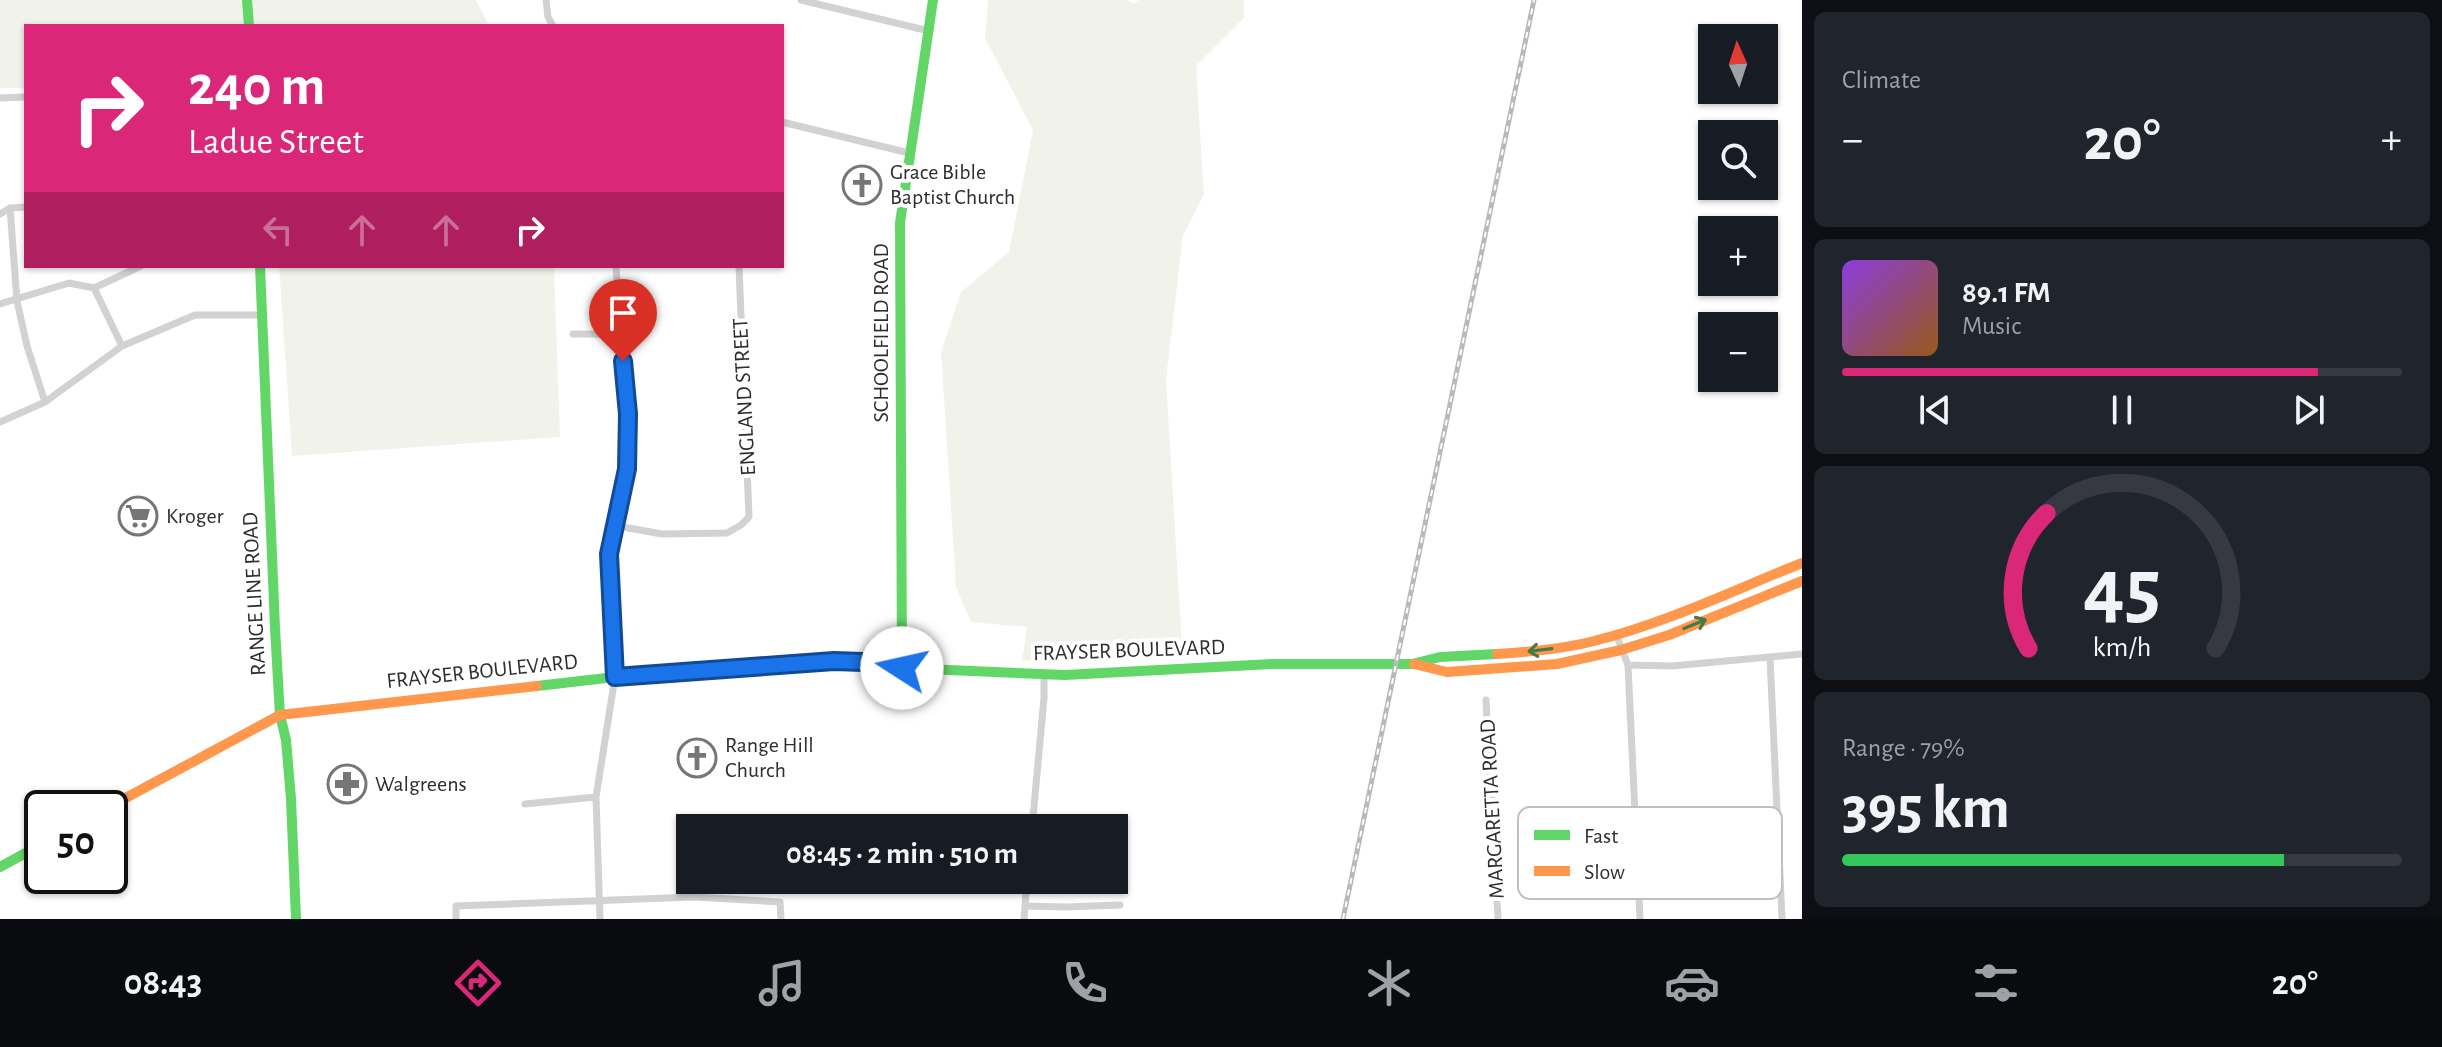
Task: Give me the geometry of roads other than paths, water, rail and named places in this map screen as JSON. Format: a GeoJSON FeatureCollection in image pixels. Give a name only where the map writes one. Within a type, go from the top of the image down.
{"type":"FeatureCollection","features":[{"type":"Feature","properties":{"kind":"main road"},"geometry":{"type":"LineString","coordinates":[[247,0],[249,24]]}},
{"type":"Feature","properties":{"kind":"main road","name":"SCHOOLFIELD ROAD"},"geometry":{"type":"LineString","coordinates":[[902,668],[900,223],[933,0]]}},
{"type":"Feature","properties":{"kind":"main road","name":"RANGE LINE ROAD"},"geometry":{"type":"LineString","coordinates":[[260,268],[280,715],[286,740],[291,799],[296,919]]}},
{"type":"Feature","properties":{"kind":"main road"},"geometry":{"type":"LineString","coordinates":[[1412,664],[1440,657],[1564,647],[1616,634],[1802,563]]}},
{"type":"Feature","properties":{"kind":"main road"},"geometry":{"type":"LineString","coordinates":[[1412,664],[1447,672],[1485,671],[1554,664],[1621,650],[1669,635],[1802,581]]}},
{"type":"Feature","properties":{"kind":"main road","name":"FRAYSER BOULEVARD"},"geometry":{"type":"LineString","coordinates":[[128,797],[280,715],[615,677],[834,661],[902,668],[1044,675],[1272,664],[1412,664]]}},
{"type":"Feature","properties":{"kind":"main road"},"geometry":{"type":"LineString","coordinates":[[0,867],[24,854]]}},
{"type":"Feature","properties":{"kind":"street"},"geometry":{"type":"LineString","coordinates":[[546,0],[552,24]]}},
{"type":"Feature","properties":{"kind":"street"},"geometry":{"type":"LineString","coordinates":[[801,0],[929,31]]}},
{"type":"Feature","properties":{"kind":"street"},"geometry":{"type":"LineString","coordinates":[[0,98],[24,97]]}},
{"type":"Feature","properties":{"kind":"street"},"geometry":{"type":"LineString","coordinates":[[784,122],[909,153]]}},
{"type":"Feature","properties":{"kind":"street"},"geometry":{"type":"LineString","coordinates":[[0,214],[10,208],[24,207]]}},
{"type":"Feature","properties":{"kind":"street"},"geometry":{"type":"LineString","coordinates":[[10,208],[17,301],[45,402]]}},
{"type":"Feature","properties":{"kind":"street"},"geometry":{"type":"LineString","coordinates":[[0,304],[69,283],[94,288],[137,268]]}},
{"type":"Feature","properties":{"kind":"street"},"geometry":{"type":"LineString","coordinates":[[600,919],[596,797],[615,677],[609,554],[627,469],[628,414],[616,268]]}},
{"type":"Feature","properties":{"kind":"street","name":"ENGLAND STREET"},"geometry":{"type":"LineString","coordinates":[[617,526],[662,534],[727,533],[749,517],[739,268]]}},
{"type":"Feature","properties":{"kind":"street"},"geometry":{"type":"LineString","coordinates":[[94,288],[122,346]]}},
{"type":"Feature","properties":{"kind":"street"},"geometry":{"type":"LineString","coordinates":[[0,422],[45,402],[122,346],[195,315],[261,315]]}},
{"type":"Feature","properties":{"kind":"street"},"geometry":{"type":"LineString","coordinates":[[573,334],[620,334]]}},
{"type":"Feature","properties":{"kind":"street"},"geometry":{"type":"LineString","coordinates":[[1616,634],[1628,665],[1635,807]]}},
{"type":"Feature","properties":{"kind":"street"},"geometry":{"type":"LineString","coordinates":[[1628,665],[1672,666],[1802,654]]}},
{"type":"Feature","properties":{"kind":"street"},"geometry":{"type":"LineString","coordinates":[[1770,658],[1777,807]]}},
{"type":"Feature","properties":{"kind":"street"},"geometry":{"type":"LineString","coordinates":[[1033,814],[1044,675]]}},
{"type":"Feature","properties":{"kind":"street","name":"MARGARETTA ROAD"},"geometry":{"type":"LineString","coordinates":[[1486,700],[1498,919]]}},
{"type":"Feature","properties":{"kind":"street"},"geometry":{"type":"LineString","coordinates":[[525,804],[596,797]]}},
{"type":"Feature","properties":{"kind":"street"},"geometry":{"type":"LineString","coordinates":[[1024,919],[1026,894]]}},
{"type":"Feature","properties":{"kind":"street"},"geometry":{"type":"LineString","coordinates":[[456,919],[456,906],[694,897],[780,902],[781,919]]}},
{"type":"Feature","properties":{"kind":"street"},"geometry":{"type":"LineString","coordinates":[[1639,899],[1640,919]]}},
{"type":"Feature","properties":{"kind":"street"},"geometry":{"type":"LineString","coordinates":[[1781,899],[1782,919]]}},
{"type":"Feature","properties":{"kind":"street"},"geometry":{"type":"LineString","coordinates":[[1025,906],[1120,905]]}},
{"type":"Feature","properties":{"kind":"railway"},"geometry":{"type":"LineString","coordinates":[[1343,919],[1534,0]]}},
{"type":"Feature","properties":{"kind":"place","name":"Grace Bible Baptist Church"},"geometry":{"type":"Point","coordinates":[862,185]}},
{"type":"Feature","properties":{"kind":"place","name":"Kroger"},"geometry":{"type":"Point","coordinates":[138,516]}},
{"type":"Feature","properties":{"kind":"place","name":"Range Hill Church"},"geometry":{"type":"Point","coordinates":[697,758]}},
{"type":"Feature","properties":{"kind":"place","name":"Walgreens"},"geometry":{"type":"Point","coordinates":[347,784]}}]}
